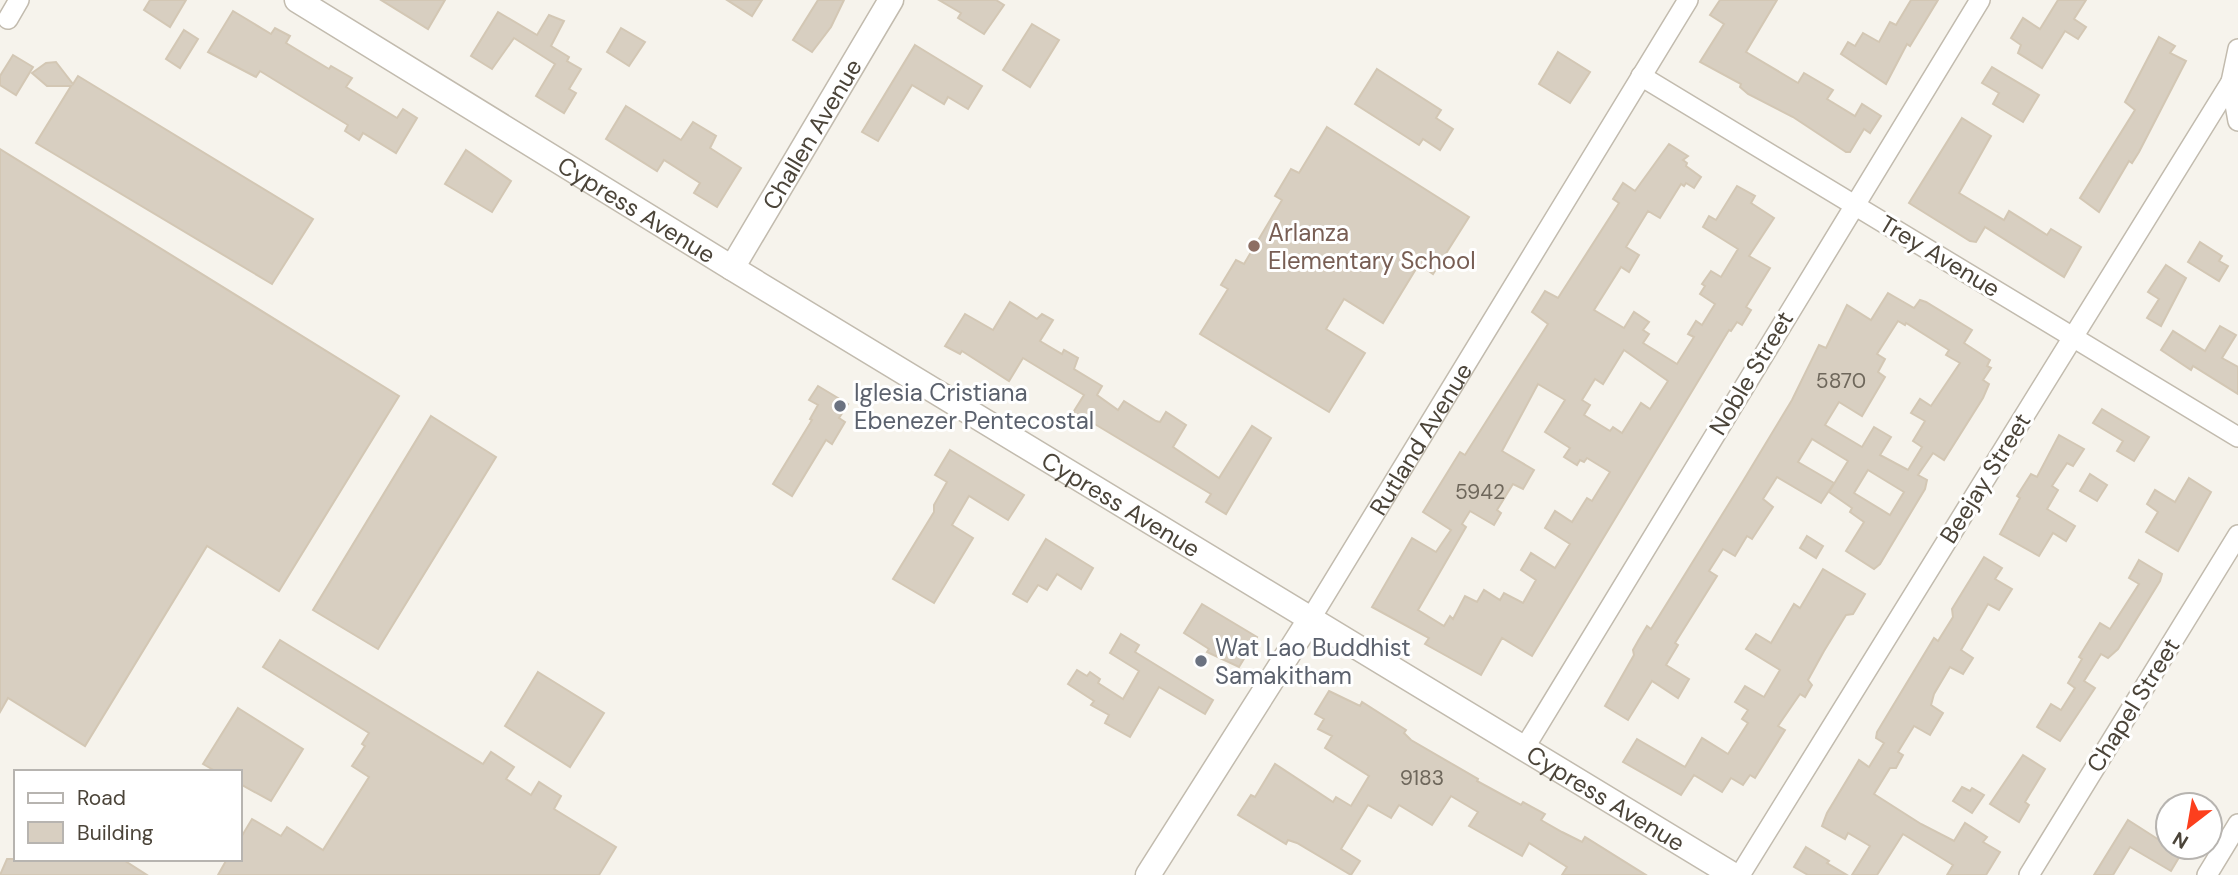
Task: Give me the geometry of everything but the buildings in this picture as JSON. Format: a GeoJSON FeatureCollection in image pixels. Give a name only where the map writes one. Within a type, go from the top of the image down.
{"type":"FeatureCollection","features":[{"type":"Feature","properties":{"kind":"street"},"geometry":{"type":"LineString","coordinates":[[8,19],[19,0]]}},
{"type":"Feature","properties":{"kind":"street","name":"Cypress Avenue"},"geometry":{"type":"LineString","coordinates":[[297,0],[732,268],[1733,875]]}},
{"type":"Feature","properties":{"kind":"street","name":"Challen Avenue"},"geometry":{"type":"LineString","coordinates":[[732,268],[891,0]]}},
{"type":"Feature","properties":{"kind":"street","name":"Rutland Avenue"},"geometry":{"type":"LineString","coordinates":[[1148,875],[1311,618],[1688,0]]}},
{"type":"Feature","properties":{"kind":"street","name":"Noble Street"},"geometry":{"type":"LineString","coordinates":[[1525,747],[1853,204],[1980,0]]}},
{"type":"Feature","properties":{"kind":"street"},"geometry":{"type":"LineString","coordinates":[[2238,49],[2231,82],[2238,121]]}},
{"type":"Feature","properties":{"kind":"street","name":"Trey Avenue"},"geometry":{"type":"LineString","coordinates":[[1641,76],[2238,437]]}},
{"type":"Feature","properties":{"kind":"street","name":"Beejay Street"},"geometry":{"type":"LineString","coordinates":[[1740,875],[2231,82]]}},
{"type":"Feature","properties":{"kind":"street","name":"Chapel Street"},"geometry":{"type":"LineString","coordinates":[[2029,875],[2238,535]]}},
{"type":"Feature","properties":{"kind":"street"},"geometry":{"type":"LineString","coordinates":[[2207,875],[2238,824]]}},
{"type":"Feature","properties":{"kind":"place","name":"Arlanza Elementary School"},"geometry":{"type":"Point","coordinates":[1254,246]}},
{"type":"Feature","properties":{"kind":"place","name":"Iglesia Cristiana Ebenezer Pentecostal"},"geometry":{"type":"Point","coordinates":[840,406]}},
{"type":"Feature","properties":{"kind":"place","name":"Wat Lao Buddhist Samakitham"},"geometry":{"type":"Point","coordinates":[1201,661]}}]}
